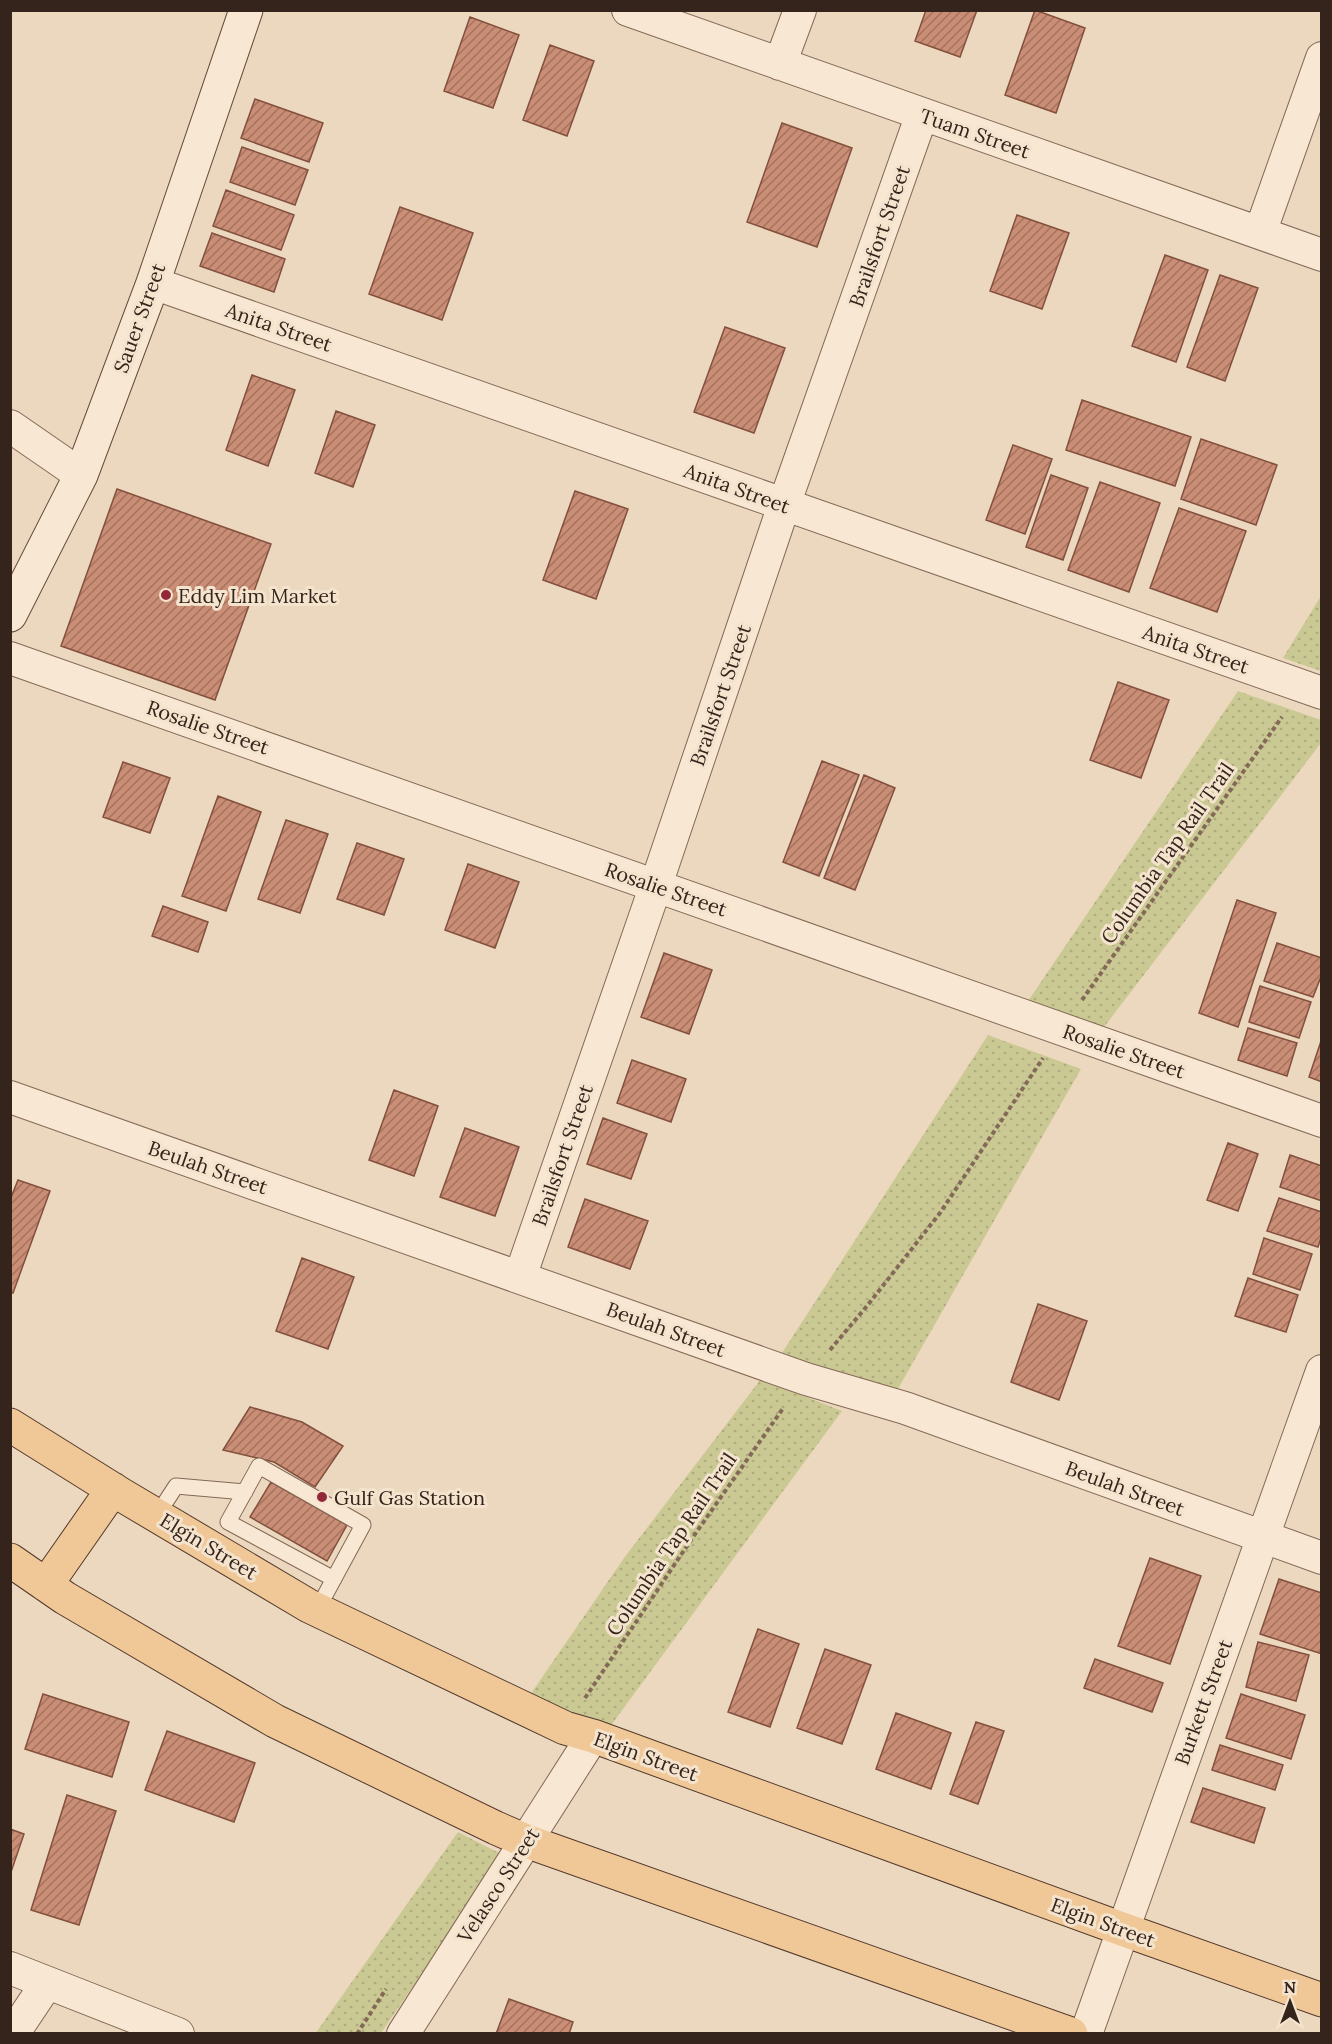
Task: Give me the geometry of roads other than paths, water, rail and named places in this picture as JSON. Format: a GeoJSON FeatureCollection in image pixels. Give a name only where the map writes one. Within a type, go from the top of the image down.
{"type":"FeatureCollection","features":[{"type":"Feature","properties":{"kind":"main road","name":"Elgin Street"},"geometry":{"type":"LineString","coordinates":[[10,1425],[317,1610],[565,1728],[593,1736],[1322,2000]]}},
{"type":"Feature","properties":{"kind":"main road"},"geometry":{"type":"LineString","coordinates":[[46,1585],[113,1489]]}},
{"type":"Feature","properties":{"kind":"main road"},"geometry":{"type":"LineString","coordinates":[[10,1560],[65,1598],[275,1721],[526,1841],[1071,2034]]}},
{"type":"Feature","properties":{"kind":"street","name":"Sauer Street"},"geometry":{"type":"LineString","coordinates":[[10,615],[81,475],[153,283],[246,10]]}},
{"type":"Feature","properties":{"kind":"street","name":"Tuam Street"},"geometry":{"type":"LineString","coordinates":[[628,10],[1322,255]]}},
{"type":"Feature","properties":{"kind":"street"},"geometry":{"type":"LineString","coordinates":[[780,64],[800,10]]}},
{"type":"Feature","properties":{"kind":"street"},"geometry":{"type":"LineString","coordinates":[[1260,233],[1322,58]]}},
{"type":"Feature","properties":{"kind":"street","name":"Brailsfort Street"},"geometry":{"type":"LineString","coordinates":[[520,1277],[656,885],[784,505],[922,114]]}},
{"type":"Feature","properties":{"kind":"street","name":"Anita Street"},"geometry":{"type":"LineString","coordinates":[[153,283],[1322,693]]}},
{"type":"Feature","properties":{"kind":"street"},"geometry":{"type":"LineString","coordinates":[[10,426],[81,475]]}},
{"type":"Feature","properties":{"kind":"street","name":"Rosalie Street"},"geometry":{"type":"LineString","coordinates":[[10,658],[1322,1120]]}},
{"type":"Feature","properties":{"kind":"street","name":"Beulah Street"},"geometry":{"type":"LineString","coordinates":[[10,1097],[806,1379],[905,1408],[1322,1558]]}},
{"type":"Feature","properties":{"kind":"street","name":"Burkett Street"},"geometry":{"type":"LineString","coordinates":[[1086,2034],[1322,1371]]}},
{"type":"Feature","properties":{"kind":"street","name":"Velasco Street"},"geometry":{"type":"LineString","coordinates":[[403,2034],[593,1736]]}},
{"type":"Feature","properties":{"kind":"street"},"geometry":{"type":"LineString","coordinates":[[10,1968],[178,2034]]}},
{"type":"Feature","properties":{"kind":"street"},"geometry":{"type":"LineString","coordinates":[[13,2034],[47,1983]]}},
{"type":"Feature","properties":{"kind":"lane"},"geometry":{"type":"LineString","coordinates":[[317,1610],[334,1579],[363,1525],[259,1466],[228,1522],[334,1579]]}},
{"type":"Feature","properties":{"kind":"lane"},"geometry":{"type":"LineString","coordinates":[[157,1515],[176,1486],[244,1492]]}},
{"type":"Feature","properties":{"kind":"place","name":"Eddy Lim Market"},"geometry":{"type":"Point","coordinates":[166,595]}},
{"type":"Feature","properties":{"kind":"place","name":"Gulf Gas Station"},"geometry":{"type":"Point","coordinates":[322,1497]}}]}
